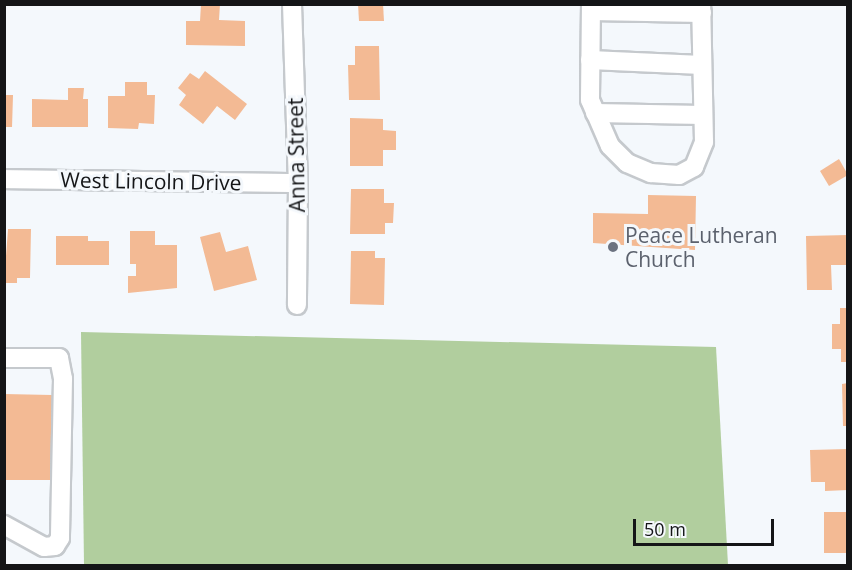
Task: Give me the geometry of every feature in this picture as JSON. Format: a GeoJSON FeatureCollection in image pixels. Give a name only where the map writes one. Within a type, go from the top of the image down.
{"type":"FeatureCollection","features":[{"type":"Feature","properties":{"kind":"street","name":"Anna Street"},"geometry":{"type":"LineString","coordinates":[[292,4],[298,183],[297,305]]}},
{"type":"Feature","properties":{"kind":"street"},"geometry":{"type":"LineString","coordinates":[[591,8],[701,9],[704,142],[694,166],[679,175],[651,173],[627,163],[610,146],[590,100],[591,8]]}},
{"type":"Feature","properties":{"kind":"street"},"geometry":{"type":"LineString","coordinates":[[590,60],[702,64]]}},
{"type":"Feature","properties":{"kind":"street"},"geometry":{"type":"LineString","coordinates":[[595,113],[704,115]]}},
{"type":"Feature","properties":{"kind":"street","name":"West Lincoln Drive"},"geometry":{"type":"LineString","coordinates":[[4,179],[298,183]]}},
{"type":"Feature","properties":{"kind":"street"},"geometry":{"type":"LineString","coordinates":[[4,358],[58,358],[63,367],[63,390],[60,538],[55,546],[44,548],[4,525]]}},
{"type":"Feature","properties":{"kind":"green space"},"geometry":{"type":"Polygon","coordinates":[[[81,332],[716,347],[728,565],[84,565],[81,332]]]}},
{"type":"Feature","properties":{"kind":"building"},"geometry":{"type":"Polygon","coordinates":[[[201,4],[220,4],[219,20],[245,21],[245,46],[186,45],[186,21],[200,21],[201,4]]]}},
{"type":"Feature","properties":{"kind":"building"},"geometry":{"type":"Polygon","coordinates":[[[358,4],[383,4],[384,21],[359,21],[358,4]]]}},
{"type":"Feature","properties":{"kind":"building"},"geometry":{"type":"Polygon","coordinates":[[[355,46],[379,46],[380,100],[349,100],[348,65],[355,65],[355,46]]]}},
{"type":"Feature","properties":{"kind":"building"},"geometry":{"type":"Polygon","coordinates":[[[205,71],[247,104],[235,120],[217,106],[203,124],[179,105],[186,95],[178,88],[190,73],[199,79],[205,71]]]}},
{"type":"Feature","properties":{"kind":"building"},"geometry":{"type":"Polygon","coordinates":[[[125,82],[147,82],[147,95],[155,95],[154,124],[139,123],[138,129],[108,128],[108,96],[125,96],[125,82]]]}},
{"type":"Feature","properties":{"kind":"building"},"geometry":{"type":"Polygon","coordinates":[[[68,88],[84,88],[83,99],[88,99],[88,127],[32,127],[32,99],[68,100],[68,88]]]}},
{"type":"Feature","properties":{"kind":"building"},"geometry":{"type":"Polygon","coordinates":[[[4,95],[13,95],[12,127],[4,127],[4,95]]]}},
{"type":"Feature","properties":{"kind":"building"},"geometry":{"type":"Polygon","coordinates":[[[350,118],[383,119],[383,130],[396,131],[396,150],[383,150],[383,166],[350,166],[350,118]]]}},
{"type":"Feature","properties":{"kind":"building"},"geometry":{"type":"Polygon","coordinates":[[[839,159],[848,175],[829,186],[820,171],[839,159]]]}},
{"type":"Feature","properties":{"kind":"building"},"geometry":{"type":"Polygon","coordinates":[[[351,189],[384,189],[384,203],[394,203],[393,223],[385,223],[385,234],[350,234],[351,189]]]}},
{"type":"Feature","properties":{"kind":"building"},"geometry":{"type":"Polygon","coordinates":[[[648,195],[696,196],[695,250],[593,243],[593,213],[648,214],[648,195]]]}},
{"type":"Feature","properties":{"kind":"building"},"geometry":{"type":"Polygon","coordinates":[[[8,229],[31,229],[30,278],[17,278],[17,283],[4,283],[8,229]]]}},
{"type":"Feature","properties":{"kind":"building"},"geometry":{"type":"Polygon","coordinates":[[[130,231],[155,231],[155,245],[177,245],[177,288],[128,293],[128,276],[136,276],[136,264],[130,264],[130,231]]]}},
{"type":"Feature","properties":{"kind":"building"},"geometry":{"type":"Polygon","coordinates":[[[220,232],[226,252],[248,246],[257,280],[214,291],[200,237],[220,232]]]}},
{"type":"Feature","properties":{"kind":"building"},"geometry":{"type":"Polygon","coordinates":[[[848,235],[848,265],[831,265],[832,290],[807,290],[806,236],[848,235]]]}},
{"type":"Feature","properties":{"kind":"building"},"geometry":{"type":"Polygon","coordinates":[[[56,236],[88,236],[88,241],[109,241],[109,265],[56,265],[56,236]]]}},
{"type":"Feature","properties":{"kind":"building"},"geometry":{"type":"Polygon","coordinates":[[[351,251],[375,251],[375,258],[385,258],[384,305],[350,304],[351,251]]]}},
{"type":"Feature","properties":{"kind":"building"},"geometry":{"type":"Polygon","coordinates":[[[840,308],[848,308],[848,362],[841,362],[841,349],[832,349],[832,324],[840,324],[840,308]]]}},
{"type":"Feature","properties":{"kind":"building"},"geometry":{"type":"Polygon","coordinates":[[[848,383],[848,426],[843,426],[842,384],[848,383]]]}},
{"type":"Feature","properties":{"kind":"building"},"geometry":{"type":"Polygon","coordinates":[[[4,394],[52,395],[51,480],[4,480],[4,394]]]}},
{"type":"Feature","properties":{"kind":"building"},"geometry":{"type":"Polygon","coordinates":[[[848,449],[848,490],[825,491],[825,482],[811,482],[810,450],[848,449]]]}},
{"type":"Feature","properties":{"kind":"building"},"geometry":{"type":"Polygon","coordinates":[[[824,512],[848,512],[848,553],[824,553],[824,512]]]}},
{"type":"Feature","properties":{"kind":"place","name":"Peace Lutheran Church"},"geometry":{"type":"Point","coordinates":[613,247]}}]}
